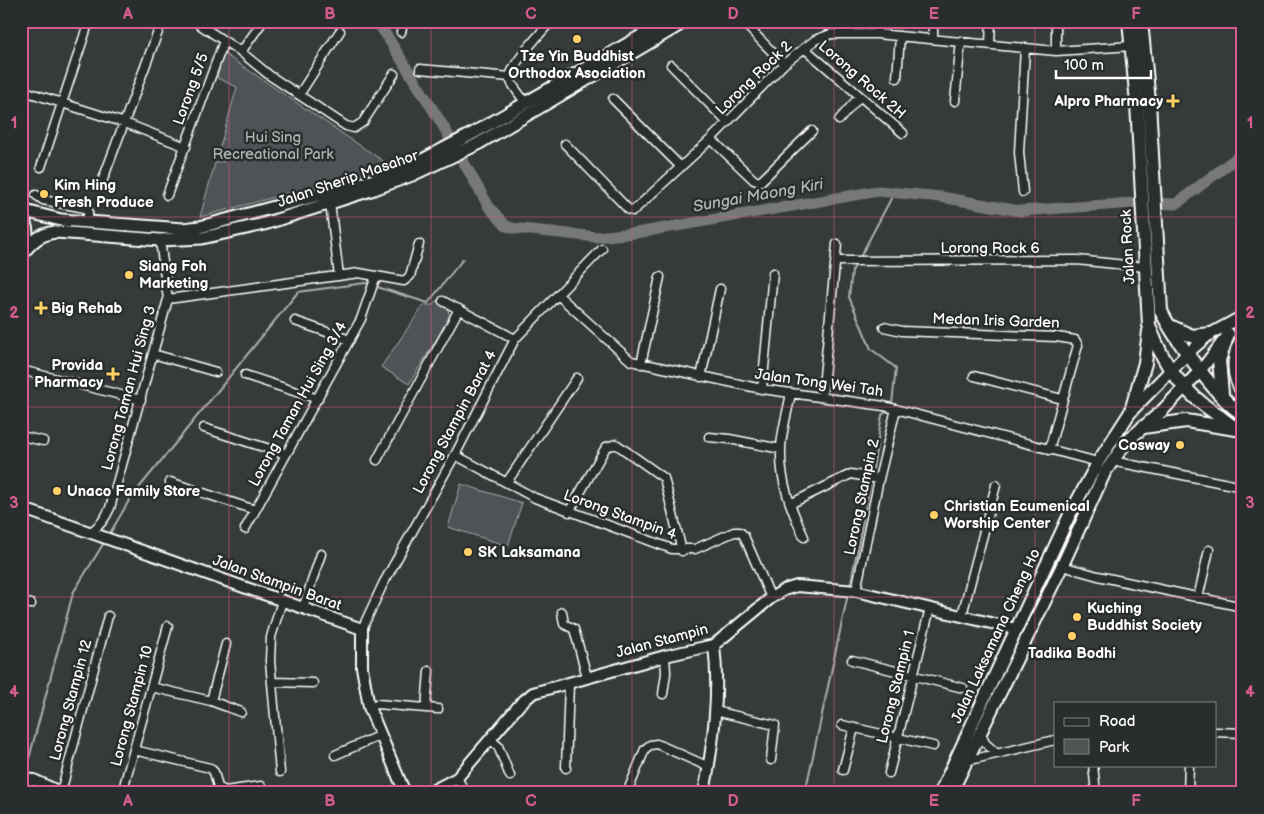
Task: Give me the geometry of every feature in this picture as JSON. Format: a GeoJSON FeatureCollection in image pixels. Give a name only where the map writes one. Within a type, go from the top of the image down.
{"type":"FeatureCollection","features":[{"type":"Feature","properties":{"kind":"main road","name":"Jalan Sherip Masahor"},"geometry":{"type":"LineString","coordinates":[[473,140],[525,102],[667,21]]}},
{"type":"Feature","properties":{"kind":"main road","name":"Jalan Sherip Masahor"},"geometry":{"type":"LineString","coordinates":[[21,253],[38,237],[56,232],[160,240],[180,240],[219,234],[264,224],[405,178],[686,21]]}},
{"type":"Feature","properties":{"kind":"main road","name":"Jalan Rock"},"geometry":{"type":"LineString","coordinates":[[1129,21],[1142,194],[1149,325],[1157,349],[1170,372],[1185,389],[1241,430]]}},
{"type":"Feature","properties":{"kind":"main road","name":"Jalan Rock"},"geometry":{"type":"LineString","coordinates":[[1141,21],[1155,194],[1161,311],[1168,325],[1222,399],[1243,414]]}},
{"type":"Feature","properties":{"kind":"main road","name":"Jalan Sherip Masahor"},"geometry":{"type":"LineString","coordinates":[[21,210],[54,219],[183,229],[200,227],[371,182],[437,159]]}},
{"type":"Feature","properties":{"kind":"main road"},"geometry":{"type":"LineString","coordinates":[[21,216],[26,223],[28,234],[21,253]]}},
{"type":"Feature","properties":{"kind":"main road"},"geometry":{"type":"LineString","coordinates":[[1131,411],[1145,363],[1149,325]]}},
{"type":"Feature","properties":{"kind":"main road"},"geometry":{"type":"LineString","coordinates":[[1168,325],[1178,332],[1192,336],[1210,334]]}},
{"type":"Feature","properties":{"kind":"main road"},"geometry":{"type":"LineString","coordinates":[[1222,399],[1219,360],[1228,334]]}},
{"type":"Feature","properties":{"kind":"main road","name":"Jalan Laksamana Cheng Ho"},"geometry":{"type":"LineString","coordinates":[[940,793],[1069,516],[1098,462],[1131,411],[1188,353]]}},
{"type":"Feature","properties":{"kind":"main road","name":"Jalan Laksamana Cheng Ho"},"geometry":{"type":"LineString","coordinates":[[951,793],[1112,462],[1127,441],[1185,389],[1201,370]]}},
{"type":"Feature","properties":{"kind":"main road"},"geometry":{"type":"LineString","coordinates":[[1143,427],[1164,422],[1186,421],[1216,428],[1241,430]]}},
{"type":"Feature","properties":{"kind":"main road"},"geometry":{"type":"LineString","coordinates":[[1016,629],[1023,629],[1046,588],[1056,578]]}},
{"type":"Feature","properties":{"kind":"street"},"geometry":{"type":"LineString","coordinates":[[41,167],[89,21]]}},
{"type":"Feature","properties":{"kind":"street"},"geometry":{"type":"LineString","coordinates":[[102,182],[162,21]]}},
{"type":"Feature","properties":{"kind":"street"},"geometry":{"type":"LineString","coordinates":[[194,21],[346,126],[354,128],[363,122],[394,74]]}},
{"type":"Feature","properties":{"kind":"street"},"geometry":{"type":"LineString","coordinates":[[241,52],[263,21]]}},
{"type":"Feature","properties":{"kind":"street"},"geometry":{"type":"LineString","coordinates":[[401,32],[404,21]]}},
{"type":"Feature","properties":{"kind":"street"},"geometry":{"type":"LineString","coordinates":[[510,78],[523,55],[551,21]]}},
{"type":"Feature","properties":{"kind":"street"},"geometry":{"type":"LineString","coordinates":[[742,21],[784,64]]}},
{"type":"Feature","properties":{"kind":"street"},"geometry":{"type":"LineString","coordinates":[[877,34],[878,21]]}},
{"type":"Feature","properties":{"kind":"street"},"geometry":{"type":"LineString","coordinates":[[933,21],[933,38]]}},
{"type":"Feature","properties":{"kind":"street"},"geometry":{"type":"LineString","coordinates":[[990,44],[991,21]]}},
{"type":"Feature","properties":{"kind":"street"},"geometry":{"type":"LineString","coordinates":[[1056,21],[1056,51]]}},
{"type":"Feature","properties":{"kind":"street"},"geometry":{"type":"LineString","coordinates":[[299,95],[340,31]]}},
{"type":"Feature","properties":{"kind":"street","name":"Lorong Rock 2"},"geometry":{"type":"LineString","coordinates":[[565,144],[629,210],[633,211],[711,139],[784,64],[815,40],[831,34],[877,34],[933,38],[1056,51],[1132,46]]}},
{"type":"Feature","properties":{"kind":"street"},"geometry":{"type":"LineString","coordinates":[[897,78],[900,36]]}},
{"type":"Feature","properties":{"kind":"street","name":"Lorong 5/5"},"geometry":{"type":"LineString","coordinates":[[167,195],[224,41]]}},
{"type":"Feature","properties":{"kind":"street"},"geometry":{"type":"LineString","coordinates":[[955,101],[961,41]]}},
{"type":"Feature","properties":{"kind":"street","name":"Lorong Rock 2H"},"geometry":{"type":"LineString","coordinates":[[804,48],[903,133]]}},
{"type":"Feature","properties":{"kind":"street"},"geometry":{"type":"LineString","coordinates":[[1023,192],[1019,152],[1025,48]]}},
{"type":"Feature","properties":{"kind":"street"},"geometry":{"type":"LineString","coordinates":[[671,65],[727,122]]}},
{"type":"Feature","properties":{"kind":"street"},"geometry":{"type":"LineString","coordinates":[[420,69],[510,78]]}},
{"type":"Feature","properties":{"kind":"street"},"geometry":{"type":"LineString","coordinates":[[510,78],[525,102]]}},
{"type":"Feature","properties":{"kind":"street"},"geometry":{"type":"LineString","coordinates":[[21,90],[125,123],[186,147]]}},
{"type":"Feature","properties":{"kind":"street"},"geometry":{"type":"LineString","coordinates":[[839,120],[860,96]]}},
{"type":"Feature","properties":{"kind":"street"},"geometry":{"type":"LineString","coordinates":[[613,99],[681,168]]}},
{"type":"Feature","properties":{"kind":"street"},"geometry":{"type":"LineString","coordinates":[[711,139],[754,180],[760,182],[812,131]]}},
{"type":"Feature","properties":{"kind":"street"},"geometry":{"type":"LineString","coordinates":[[36,195],[43,200],[85,208],[88,210],[88,222]]}},
{"type":"Feature","properties":{"kind":"street"},"geometry":{"type":"LineString","coordinates":[[330,203],[339,276]]}},
{"type":"Feature","properties":{"kind":"street","name":"Lorong Taman Hui Sing 3"},"geometry":{"type":"LineString","coordinates":[[89,533],[98,528],[110,508],[168,298],[160,240]]}},
{"type":"Feature","properties":{"kind":"street"},"geometry":{"type":"LineString","coordinates":[[168,298],[359,273],[397,282],[407,280],[419,244]]}},
{"type":"Feature","properties":{"kind":"street"},"geometry":{"type":"LineString","coordinates":[[822,397],[837,244]]}},
{"type":"Feature","properties":{"kind":"street","name":"Lorong Stampin Barat 4"},"geometry":{"type":"LineString","coordinates":[[362,629],[383,584],[455,455],[515,340],[602,249]]}},
{"type":"Feature","properties":{"kind":"street","name":"Lorong Rock 6"},"geometry":{"type":"LineString","coordinates":[[836,261],[1077,260],[1145,267]]}},
{"type":"Feature","properties":{"kind":"street"},"geometry":{"type":"LineString","coordinates":[[762,389],[773,273]]}},
{"type":"Feature","properties":{"kind":"street","name":"Lorong Taman Hui Sing 3/4"},"geometry":{"type":"LineString","coordinates":[[245,530],[285,454],[350,340],[372,291],[376,277]]}},
{"type":"Feature","properties":{"kind":"street"},"geometry":{"type":"LineString","coordinates":[[641,364],[660,277]]}},
{"type":"Feature","properties":{"kind":"street"},"geometry":{"type":"LineString","coordinates":[[701,377],[720,289]]}},
{"type":"Feature","properties":{"kind":"street","name":"Jalan Tong Wei Tah"},"geometry":{"type":"LineString","coordinates":[[558,296],[625,358],[641,364],[762,389],[884,406],[1098,462]]}},
{"type":"Feature","properties":{"kind":"street"},"geometry":{"type":"LineString","coordinates":[[443,301],[515,340]]}},
{"type":"Feature","properties":{"kind":"street"},"geometry":{"type":"LineString","coordinates":[[377,460],[459,309]]}},
{"type":"Feature","properties":{"kind":"street"},"geometry":{"type":"LineString","coordinates":[[1188,353],[1210,334],[1239,318]]}},
{"type":"Feature","properties":{"kind":"street"},"geometry":{"type":"LineString","coordinates":[[1201,370],[1239,318]]}},
{"type":"Feature","properties":{"kind":"street"},"geometry":{"type":"LineString","coordinates":[[295,321],[350,340]]}},
{"type":"Feature","properties":{"kind":"street","name":"Medan Iris Garden"},"geometry":{"type":"LineString","coordinates":[[884,327],[902,331],[1057,337],[1075,340],[1078,345],[1049,450]]}},
{"type":"Feature","properties":{"kind":"street"},"geometry":{"type":"LineString","coordinates":[[1243,334],[1235,348],[1232,368],[1235,386],[1243,396]]}},
{"type":"Feature","properties":{"kind":"street"},"geometry":{"type":"LineString","coordinates":[[153,354],[216,372]]}},
{"type":"Feature","properties":{"kind":"street"},"geometry":{"type":"LineString","coordinates":[[21,370],[141,400]]}},
{"type":"Feature","properties":{"kind":"street"},"geometry":{"type":"LineString","coordinates":[[245,375],[318,399]]}},
{"type":"Feature","properties":{"kind":"street"},"geometry":{"type":"LineString","coordinates":[[974,376],[1062,399]]}},
{"type":"Feature","properties":{"kind":"street"},"geometry":{"type":"LineString","coordinates":[[507,482],[577,378]]}},
{"type":"Feature","properties":{"kind":"street"},"geometry":{"type":"LineString","coordinates":[[791,392],[781,449],[782,476],[790,504],[804,537]]}},
{"type":"Feature","properties":{"kind":"street","name":"Lorong Stampin 2"},"geometry":{"type":"LineString","coordinates":[[854,591],[876,478],[894,409]]}},
{"type":"Feature","properties":{"kind":"street"},"geometry":{"type":"LineString","coordinates":[[204,428],[285,454]]}},
{"type":"Feature","properties":{"kind":"street"},"geometry":{"type":"LineString","coordinates":[[21,436],[43,441]]}},
{"type":"Feature","properties":{"kind":"street"},"geometry":{"type":"LineString","coordinates":[[708,437],[781,449]]}},
{"type":"Feature","properties":{"kind":"street"},"geometry":{"type":"LineString","coordinates":[[569,512],[606,447],[616,444],[664,478],[682,550]]}},
{"type":"Feature","properties":{"kind":"street","name":"Lorong Stampin 4"},"geometry":{"type":"LineString","coordinates":[[455,455],[535,498],[672,549],[695,549],[734,532],[740,532],[744,536],[771,598]]}},
{"type":"Feature","properties":{"kind":"street"},"geometry":{"type":"LineString","coordinates":[[1112,462],[1243,487]]}},
{"type":"Feature","properties":{"kind":"street"},"geometry":{"type":"LineString","coordinates":[[790,504],[850,474],[876,478]]}},
{"type":"Feature","properties":{"kind":"street"},"geometry":{"type":"LineString","coordinates":[[170,482],[255,510]]}},
{"type":"Feature","properties":{"kind":"street"},"geometry":{"type":"LineString","coordinates":[[962,616],[996,485]]}},
{"type":"Feature","properties":{"kind":"street","name":"Jalan Stampin Barat"},"geometry":{"type":"LineString","coordinates":[[21,508],[362,629]]}},
{"type":"Feature","properties":{"kind":"street"},"geometry":{"type":"LineString","coordinates":[[1198,598],[1209,550]]}},
{"type":"Feature","properties":{"kind":"street"},"geometry":{"type":"LineString","coordinates":[[303,608],[321,554]]}},
{"type":"Feature","properties":{"kind":"street"},"geometry":{"type":"LineString","coordinates":[[1062,566],[1243,607]]}},
{"type":"Feature","properties":{"kind":"street","name":"Jalan Stampin"},"geometry":{"type":"LineString","coordinates":[[428,793],[457,778],[527,697],[540,690],[665,656],[714,645],[771,598],[784,590],[797,586],[838,588],[854,591],[1016,629]]}},
{"type":"Feature","properties":{"kind":"street"},"geometry":{"type":"LineString","coordinates":[[280,772],[272,682],[271,637],[282,601]]}},
{"type":"Feature","properties":{"kind":"street"},"geometry":{"type":"LineString","coordinates":[[21,602],[31,604]]}},
{"type":"Feature","properties":{"kind":"street","name":"Lorong Stampin 1"},"geometry":{"type":"LineString","coordinates":[[889,773],[930,608]]}},
{"type":"Feature","properties":{"kind":"street"},"geometry":{"type":"LineString","coordinates":[[562,612],[564,624],[574,629],[587,677]]}},
{"type":"Feature","properties":{"kind":"street","name":"Lorong Stampin 12"},"geometry":{"type":"LineString","coordinates":[[62,792],[108,616]]}},
{"type":"Feature","properties":{"kind":"street","name":"Lorong Stampin 10"},"geometry":{"type":"LineString","coordinates":[[122,793],[168,626]]}},
{"type":"Feature","properties":{"kind":"street"},"geometry":{"type":"LineString","coordinates":[[362,629],[362,668],[369,707],[405,793]]}},
{"type":"Feature","properties":{"kind":"street"},"geometry":{"type":"LineString","coordinates":[[211,701],[226,644]]}},
{"type":"Feature","properties":{"kind":"street"},"geometry":{"type":"LineString","coordinates":[[704,793],[715,711],[716,663],[714,645]]}},
{"type":"Feature","properties":{"kind":"street"},"geometry":{"type":"LineString","coordinates":[[663,694],[666,673],[665,656]]}},
{"type":"Feature","properties":{"kind":"street"},"geometry":{"type":"LineString","coordinates":[[852,660],[963,688]]}},
{"type":"Feature","properties":{"kind":"street"},"geometry":{"type":"LineString","coordinates":[[426,708],[429,671]]}},
{"type":"Feature","properties":{"kind":"street"},"geometry":{"type":"LineString","coordinates":[[272,682],[313,683]]}},
{"type":"Feature","properties":{"kind":"street"},"geometry":{"type":"LineString","coordinates":[[566,768],[568,683]]}},
{"type":"Feature","properties":{"kind":"street"},"geometry":{"type":"LineString","coordinates":[[151,687],[211,701],[241,712]]}},
{"type":"Feature","properties":{"kind":"street"},"geometry":{"type":"LineString","coordinates":[[369,707],[377,704],[438,709]]}},
{"type":"Feature","properties":{"kind":"street"},"geometry":{"type":"LineString","coordinates":[[715,711],[775,725],[771,760]]}},
{"type":"Feature","properties":{"kind":"street"},"geometry":{"type":"LineString","coordinates":[[842,725],[933,746]]}},
{"type":"Feature","properties":{"kind":"street"},"geometry":{"type":"LineString","coordinates":[[844,770],[854,728]]}},
{"type":"Feature","properties":{"kind":"street"},"geometry":{"type":"LineString","coordinates":[[980,732],[985,743],[996,753]]}},
{"type":"Feature","properties":{"kind":"street"},"geometry":{"type":"LineString","coordinates":[[1216,732],[1243,733]]}},
{"type":"Feature","properties":{"kind":"street"},"geometry":{"type":"LineString","coordinates":[[335,755],[381,735]]}},
{"type":"Feature","properties":{"kind":"street"},"geometry":{"type":"LineString","coordinates":[[490,739],[498,746],[510,776]]}},
{"type":"Feature","properties":{"kind":"street"},"geometry":{"type":"LineString","coordinates":[[966,761],[1054,740]]}},
{"type":"Feature","properties":{"kind":"street"},"geometry":{"type":"LineString","coordinates":[[628,793],[645,749],[650,745],[657,744],[709,767]]}},
{"type":"Feature","properties":{"kind":"street"},"geometry":{"type":"LineString","coordinates":[[134,750],[210,768],[214,772],[218,787],[225,791],[260,786]]}},
{"type":"Feature","properties":{"kind":"street"},"geometry":{"type":"LineString","coordinates":[[1093,766],[1096,793]]}},
{"type":"Feature","properties":{"kind":"street"},"geometry":{"type":"LineString","coordinates":[[1188,793],[1189,766]]}},
{"type":"Feature","properties":{"kind":"street"},"geometry":{"type":"LineString","coordinates":[[21,778],[34,780],[62,792]]}},
{"type":"Feature","properties":{"kind":"street"},"geometry":{"type":"LineString","coordinates":[[457,778],[466,793]]}},
{"type":"Feature","properties":{"kind":"green space","name":"Hui Sing Recreational Park"},"geometry":{"type":"Polygon","coordinates":[[[223,53],[386,163],[376,170],[200,217],[215,163],[225,161],[226,156],[219,150],[237,87],[217,78],[223,53]]]}},
{"type":"Feature","properties":{"kind":"green space"},"geometry":{"type":"Polygon","coordinates":[[[437,300],[447,306],[450,317],[409,384],[381,367],[424,305],[433,305],[437,300]]]}},
{"type":"Feature","properties":{"kind":"green space"},"geometry":{"type":"Polygon","coordinates":[[[461,484],[522,503],[508,546],[448,527],[461,484]]]}},
{"type":"Feature","properties":{"kind":"waterway","name":"Sungai Maong Kiri"},"geometry":{"type":"LineString","coordinates":[[373,21],[381,27],[442,124],[489,207],[506,226],[513,228],[596,237],[636,233],[878,191],[941,197],[1020,211],[1134,203],[1176,204],[1243,153]]}},
{"type":"Feature","properties":{"kind":"waterway"},"geometry":{"type":"LineString","coordinates":[[859,259],[894,193]]}},
{"type":"Feature","properties":{"kind":"waterway"},"geometry":{"type":"LineString","coordinates":[[374,286],[428,303],[463,259]]}},
{"type":"Feature","properties":{"kind":"waterway"},"geometry":{"type":"LineString","coordinates":[[857,263],[852,271],[849,297],[871,349],[896,368],[892,404]]}},
{"type":"Feature","properties":{"kind":"waterway"},"geometry":{"type":"LineString","coordinates":[[109,535],[130,499],[298,292],[365,283],[370,284]]}},
{"type":"Feature","properties":{"kind":"waterway"},"geometry":{"type":"LineString","coordinates":[[872,474],[882,415],[888,410]]}},
{"type":"Feature","properties":{"kind":"waterway"},"geometry":{"type":"LineString","coordinates":[[850,587],[871,479]]}},
{"type":"Feature","properties":{"kind":"waterway"},"geometry":{"type":"LineString","coordinates":[[27,766],[73,593],[105,541]]}},
{"type":"Feature","properties":{"kind":"waterway"},"geometry":{"type":"LineString","coordinates":[[805,793],[848,594]]}},
{"type":"Feature","properties":{"kind":"place","name":"Tze Yin Buddhist Orthodox Asociation"},"geometry":{"type":"Point","coordinates":[577,39]}},
{"type":"Feature","properties":{"kind":"place","name":"Alpro Pharmacy"},"geometry":{"type":"Point","coordinates":[1173,101]}},
{"type":"Feature","properties":{"kind":"place","name":"Kim Hing Fresh Produce"},"geometry":{"type":"Point","coordinates":[44,194]}},
{"type":"Feature","properties":{"kind":"place","name":"Siang Foh Marketing"},"geometry":{"type":"Point","coordinates":[129,275]}},
{"type":"Feature","properties":{"kind":"place","name":"Big Rehab"},"geometry":{"type":"Point","coordinates":[41,308]}},
{"type":"Feature","properties":{"kind":"place","name":"Provida Pharmacy"},"geometry":{"type":"Point","coordinates":[113,374]}},
{"type":"Feature","properties":{"kind":"place","name":"Cosway"},"geometry":{"type":"Point","coordinates":[1180,445]}},
{"type":"Feature","properties":{"kind":"place","name":"Unaco Family Store"},"geometry":{"type":"Point","coordinates":[57,491]}},
{"type":"Feature","properties":{"kind":"place","name":"Christian Ecumenical Worship Center"},"geometry":{"type":"Point","coordinates":[934,515]}},
{"type":"Feature","properties":{"kind":"place","name":"SK Laksamana"},"geometry":{"type":"Point","coordinates":[468,552]}},
{"type":"Feature","properties":{"kind":"place","name":"Kuching Buddhist Society"},"geometry":{"type":"Point","coordinates":[1077,617]}},
{"type":"Feature","properties":{"kind":"place","name":"Tadika Bodhi"},"geometry":{"type":"Point","coordinates":[1072,636]}}]}
